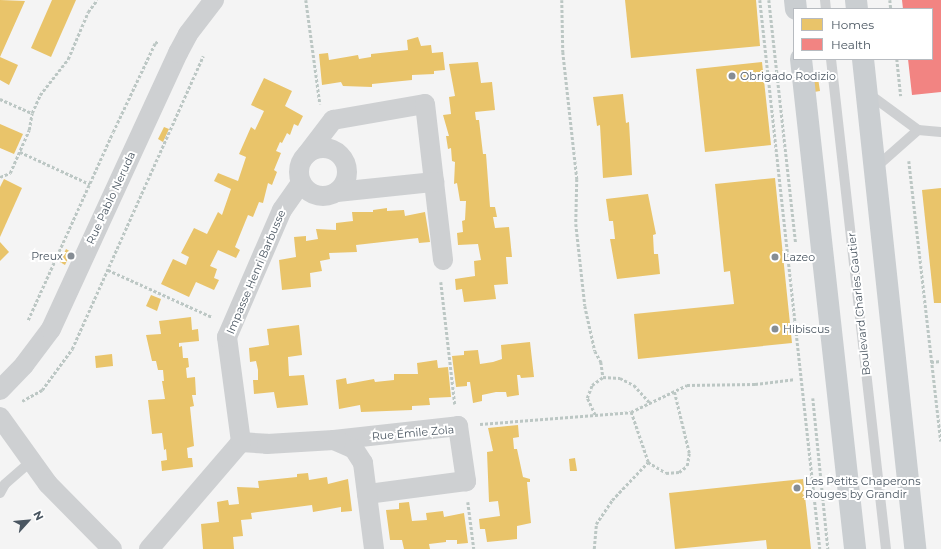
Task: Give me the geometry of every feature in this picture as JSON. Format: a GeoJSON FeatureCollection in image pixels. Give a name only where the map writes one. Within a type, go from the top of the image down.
{"type":"FeatureCollection","features":[{"type":"Feature","properties":{"kind":"main road"},"geometry":{"type":"LineString","coordinates":[[801,60],[855,549]]}},
{"type":"Feature","properties":{"kind":"main road"},"geometry":{"type":"LineString","coordinates":[[863,60],[915,549]]}},
{"type":"Feature","properties":{"kind":"street","name":"Rue Pablo Neruda"},"geometry":{"type":"LineString","coordinates":[[0,390],[24,365],[51,329],[178,53],[209,1]]}},
{"type":"Feature","properties":{"kind":"street"},"geometry":{"type":"LineString","coordinates":[[434,182],[336,192],[328,196],[316,196],[301,183],[299,167],[332,120],[425,104],[434,182],[443,260]]}},
{"type":"Feature","properties":{"kind":"street"},"geometry":{"type":"LineString","coordinates":[[307,154],[316,149],[326,148],[342,158],[347,177],[336,192]]}},
{"type":"Feature","properties":{"kind":"street","name":"Impasse Henri Barbusse"},"geometry":{"type":"LineString","coordinates":[[241,442],[227,337],[282,210],[301,183]]}},
{"type":"Feature","properties":{"kind":"street"},"geometry":{"type":"LineString","coordinates":[[0,417],[30,462],[69,507],[112,549]]}},
{"type":"Feature","properties":{"kind":"street","name":"Rue Émile Zola"},"geometry":{"type":"LineString","coordinates":[[241,442],[267,444],[334,440],[458,426],[466,482]]}},
{"type":"Feature","properties":{"kind":"street","name":"Rue Émile Zola"},"geometry":{"type":"LineString","coordinates":[[334,440],[354,449],[363,463],[374,549]]}},
{"type":"Feature","properties":{"kind":"street"},"geometry":{"type":"LineString","coordinates":[[150,549],[241,442]]}},
{"type":"Feature","properties":{"kind":"street"},"geometry":{"type":"LineString","coordinates":[[367,494],[466,482]]}},
{"type":"Feature","properties":{"kind":"lane","name":"Boulevard Charles Gautier"},"geometry":{"type":"LineString","coordinates":[[831,60],[886,549]]}},
{"type":"Feature","properties":{"kind":"lane"},"geometry":{"type":"LineString","coordinates":[[867,92],[918,130],[941,132]]}},
{"type":"Feature","properties":{"kind":"lane"},"geometry":{"type":"LineString","coordinates":[[875,168],[918,130]]}},
{"type":"Feature","properties":{"kind":"lane"},"geometry":{"type":"LineString","coordinates":[[0,493],[5,484],[30,462]]}},
{"type":"Feature","properties":{"kind":"path"},"geometry":{"type":"LineString","coordinates":[[0,177],[10,173],[29,130],[32,113],[40,95],[68,59],[88,12],[97,0]]}},
{"type":"Feature","properties":{"kind":"path"},"geometry":{"type":"LineString","coordinates":[[306,0],[319,103],[332,120]]}},
{"type":"Feature","properties":{"kind":"path"},"geometry":{"type":"LineString","coordinates":[[562,0],[563,52],[578,179],[576,224],[585,306],[595,351],[601,362],[603,377]]}},
{"type":"Feature","properties":{"kind":"path"},"geometry":{"type":"LineString","coordinates":[[760,0],[820,549]]}},
{"type":"Feature","properties":{"kind":"path"},"geometry":{"type":"LineString","coordinates":[[769,0],[797,251]]}},
{"type":"Feature","properties":{"kind":"path"},"geometry":{"type":"LineString","coordinates":[[897,60],[904,120]]}},
{"type":"Feature","properties":{"kind":"path"},"geometry":{"type":"LineString","coordinates":[[0,99],[32,113]]}},
{"type":"Feature","properties":{"kind":"path"},"geometry":{"type":"LineString","coordinates":[[906,141],[941,441]]}},
{"type":"Feature","properties":{"kind":"path"},"geometry":{"type":"LineString","coordinates":[[20,152],[137,206]]}},
{"type":"Feature","properties":{"kind":"path"},"geometry":{"type":"LineString","coordinates":[[443,260],[440,277],[458,426],[572,415],[632,412],[674,391],[693,384],[755,384],[794,379]]}},
{"type":"Feature","properties":{"kind":"path"},"geometry":{"type":"LineString","coordinates":[[108,270],[231,326]]}},
{"type":"Feature","properties":{"kind":"path"},"geometry":{"type":"LineString","coordinates":[[931,362],[941,361]]}},
{"type":"Feature","properties":{"kind":"path"},"geometry":{"type":"LineString","coordinates":[[595,415],[587,398],[592,385],[603,377],[620,378],[634,385],[650,403]]}},
{"type":"Feature","properties":{"kind":"path"},"geometry":{"type":"LineString","coordinates":[[632,412],[648,462],[666,473],[679,472],[687,466],[689,453],[674,391]]}},
{"type":"Feature","properties":{"kind":"path"},"geometry":{"type":"LineString","coordinates":[[812,392],[828,549]]}},
{"type":"Feature","properties":{"kind":"path"},"geometry":{"type":"LineString","coordinates":[[594,549],[596,524],[612,500],[648,462]]}},
{"type":"Feature","properties":{"kind":"path"},"geometry":{"type":"LineString","coordinates":[[466,482],[474,549]]}},
{"type":"Feature","properties":{"kind":"building: Homes"},"geometry":{"type":"Polygon","coordinates":[[[0,0],[25,1],[0,57],[0,0]]]}},
{"type":"Feature","properties":{"kind":"building: Homes"},"geometry":{"type":"Polygon","coordinates":[[[52,0],[76,0],[51,57],[31,48],[52,0]]]}},
{"type":"Feature","properties":{"kind":"building: Homes"},"geometry":{"type":"Polygon","coordinates":[[[625,0],[756,0],[760,46],[631,58],[625,0]]]}},
{"type":"Feature","properties":{"kind":"building: Homes"},"geometry":{"type":"Polygon","coordinates":[[[418,37],[421,46],[431,45],[432,53],[443,52],[445,70],[434,71],[434,74],[412,75],[412,80],[372,84],[372,87],[343,86],[341,82],[322,85],[319,54],[328,53],[329,60],[358,55],[359,59],[371,57],[371,54],[408,50],[407,40],[418,37]]]}},
{"type":"Feature","properties":{"kind":"building: Homes"},"geometry":{"type":"Polygon","coordinates":[[[0,57],[18,65],[9,85],[0,80],[0,57]]]}},
{"type":"Feature","properties":{"kind":"building: Homes"},"geometry":{"type":"Polygon","coordinates":[[[478,62],[481,83],[492,82],[495,110],[475,112],[476,120],[479,120],[483,154],[486,154],[490,207],[495,207],[497,217],[493,217],[495,228],[509,227],[512,257],[506,257],[508,284],[494,285],[496,299],[464,302],[462,289],[456,290],[455,279],[475,276],[474,261],[481,260],[478,244],[458,245],[457,233],[463,232],[462,221],[465,220],[466,201],[460,201],[457,183],[454,184],[455,162],[452,161],[451,148],[448,149],[446,136],[449,136],[443,115],[451,114],[449,97],[455,96],[449,64],[478,62]]]}},
{"type":"Feature","properties":{"kind":"building: Homes"},"geometry":{"type":"Polygon","coordinates":[[[762,62],[771,145],[705,152],[696,69],[762,62]]]}},
{"type":"Feature","properties":{"kind":"building: Homes"},"geometry":{"type":"Polygon","coordinates":[[[264,78],[292,91],[285,106],[303,116],[298,126],[294,124],[290,135],[287,133],[282,143],[280,142],[276,151],[281,153],[274,170],[277,172],[272,185],[268,183],[263,203],[259,202],[253,217],[248,215],[235,247],[240,250],[236,258],[218,250],[210,266],[217,269],[214,278],[219,280],[214,290],[196,282],[189,297],[161,284],[173,259],[186,265],[189,257],[181,253],[194,228],[207,234],[218,212],[222,215],[231,189],[214,181],[218,173],[238,181],[246,157],[239,154],[251,127],[255,130],[264,111],[251,105],[264,78]]]}},
{"type":"Feature","properties":{"kind":"building: Homes"},"geometry":{"type":"Polygon","coordinates":[[[813,78],[818,78],[820,91],[814,92],[813,78]]]}},
{"type":"Feature","properties":{"kind":"building: Homes"},"geometry":{"type":"Polygon","coordinates":[[[623,94],[626,123],[629,122],[632,175],[603,178],[600,125],[597,126],[593,97],[623,94]]]}},
{"type":"Feature","properties":{"kind":"building: Homes"},"geometry":{"type":"Polygon","coordinates":[[[0,124],[23,134],[14,154],[0,148],[0,124]]]}},
{"type":"Feature","properties":{"kind":"building: Homes"},"geometry":{"type":"Polygon","coordinates":[[[164,127],[169,129],[163,142],[158,139],[164,127]]]}},
{"type":"Feature","properties":{"kind":"building: Homes"},"geometry":{"type":"Polygon","coordinates":[[[775,178],[792,343],[638,359],[634,314],[734,304],[730,271],[724,272],[715,184],[775,178]]]}},
{"type":"Feature","properties":{"kind":"building: Homes"},"geometry":{"type":"Polygon","coordinates":[[[4,179],[22,188],[0,237],[0,187],[4,179]]]}},
{"type":"Feature","properties":{"kind":"building: Homes"},"geometry":{"type":"Polygon","coordinates":[[[941,188],[941,303],[934,303],[922,190],[941,188]]]}},
{"type":"Feature","properties":{"kind":"building: Homes"},"geometry":{"type":"Polygon","coordinates":[[[648,194],[656,234],[653,235],[654,254],[658,254],[660,274],[617,279],[610,239],[615,239],[613,221],[609,221],[606,199],[648,194]]]}},
{"type":"Feature","properties":{"kind":"building: Homes"},"geometry":{"type":"Polygon","coordinates":[[[387,208],[387,211],[404,210],[405,216],[425,212],[430,242],[419,243],[418,238],[356,245],[357,252],[329,253],[330,259],[320,261],[322,271],[310,273],[311,287],[282,290],[279,260],[296,257],[294,237],[306,236],[306,241],[318,239],[316,229],[336,230],[336,223],[353,221],[352,212],[373,212],[373,210],[387,208]]]}},
{"type":"Feature","properties":{"kind":"building: Homes"},"geometry":{"type":"Polygon","coordinates":[[[0,242],[9,252],[0,261],[0,242]]]}},
{"type":"Feature","properties":{"kind":"building: Homes"},"geometry":{"type":"Polygon","coordinates":[[[66,249],[71,252],[65,265],[60,262],[66,249]]]}},
{"type":"Feature","properties":{"kind":"building: Homes"},"geometry":{"type":"Polygon","coordinates":[[[151,295],[161,299],[157,311],[146,306],[151,295]]]}},
{"type":"Feature","properties":{"kind":"building: Homes"},"geometry":{"type":"Polygon","coordinates":[[[191,317],[192,330],[198,329],[199,341],[179,343],[179,347],[182,346],[183,358],[188,358],[189,367],[186,368],[187,378],[195,377],[196,395],[192,395],[194,406],[190,407],[194,446],[187,448],[188,458],[192,458],[193,467],[162,471],[161,461],[167,460],[166,449],[164,450],[162,433],[152,434],[148,400],[165,399],[162,381],[164,381],[163,370],[158,370],[156,361],[152,361],[146,335],[161,334],[159,321],[191,317]]]}},
{"type":"Feature","properties":{"kind":"building: Homes"},"geometry":{"type":"Polygon","coordinates":[[[299,325],[302,355],[288,357],[289,376],[304,375],[308,405],[277,408],[274,392],[254,394],[253,380],[258,380],[258,370],[256,361],[250,362],[249,348],[269,345],[267,329],[299,325]]]}},
{"type":"Feature","properties":{"kind":"building: Homes"},"geometry":{"type":"Polygon","coordinates":[[[530,342],[534,377],[521,378],[520,375],[517,375],[519,395],[507,397],[506,392],[496,392],[482,395],[482,401],[473,403],[470,382],[467,382],[467,386],[456,387],[452,356],[464,355],[464,351],[478,350],[480,364],[493,362],[502,359],[501,345],[530,342]]]}},
{"type":"Feature","properties":{"kind":"building: Homes"},"geometry":{"type":"Polygon","coordinates":[[[112,354],[113,366],[96,368],[95,356],[112,354]]]}},
{"type":"Feature","properties":{"kind":"building: Homes"},"geometry":{"type":"Polygon","coordinates":[[[437,360],[438,368],[448,367],[451,397],[429,398],[430,405],[412,406],[412,410],[361,412],[360,405],[339,409],[336,380],[346,378],[347,384],[374,379],[375,382],[394,380],[394,374],[418,374],[417,363],[437,360]]]}},
{"type":"Feature","properties":{"kind":"building: Homes"},"geometry":{"type":"Polygon","coordinates":[[[518,425],[519,437],[513,438],[514,449],[517,449],[523,477],[530,479],[530,482],[527,482],[531,523],[517,526],[517,539],[487,542],[485,529],[480,529],[479,519],[500,516],[498,501],[489,502],[487,452],[493,451],[488,428],[518,425]]]}},
{"type":"Feature","properties":{"kind":"building: Homes"},"geometry":{"type":"Polygon","coordinates":[[[575,458],[577,471],[570,471],[569,459],[575,458]]]}},
{"type":"Feature","properties":{"kind":"building: Homes"},"geometry":{"type":"Polygon","coordinates":[[[308,473],[309,480],[327,477],[328,484],[348,479],[352,511],[341,512],[341,507],[313,512],[312,505],[251,513],[252,519],[241,520],[243,536],[233,537],[234,549],[203,549],[201,524],[219,522],[217,502],[228,500],[229,505],[239,504],[237,487],[259,488],[258,481],[297,477],[297,474],[308,473]]]}},
{"type":"Feature","properties":{"kind":"building: Homes"},"geometry":{"type":"Polygon","coordinates":[[[803,479],[811,549],[767,549],[766,540],[675,549],[669,493],[803,479]]]}},
{"type":"Feature","properties":{"kind":"building: Homes"},"geometry":{"type":"Polygon","coordinates":[[[409,502],[412,521],[427,520],[426,513],[443,511],[444,517],[464,513],[468,543],[457,544],[457,540],[446,540],[446,542],[429,544],[430,549],[404,549],[402,540],[390,540],[386,510],[399,509],[399,503],[409,502]]]}},
{"type":"Feature","properties":{"kind":"building: Health"},"geometry":{"type":"Polygon","coordinates":[[[902,0],[941,0],[941,92],[912,95],[908,60],[933,60],[933,8],[903,8],[902,0]]]}},
{"type":"Feature","properties":{"kind":"place","name":"Obrigado Rodizio"},"geometry":{"type":"Point","coordinates":[732,76]}},
{"type":"Feature","properties":{"kind":"place","name":"Preux"},"geometry":{"type":"Point","coordinates":[71,256]}},
{"type":"Feature","properties":{"kind":"place","name":"Lazeo"},"geometry":{"type":"Point","coordinates":[775,257]}},
{"type":"Feature","properties":{"kind":"place","name":"Hibiscus"},"geometry":{"type":"Point","coordinates":[775,329]}},
{"type":"Feature","properties":{"kind":"place","name":"Les Petits Chaperons Rouges by Grandir"},"geometry":{"type":"Point","coordinates":[797,488]}}]}
